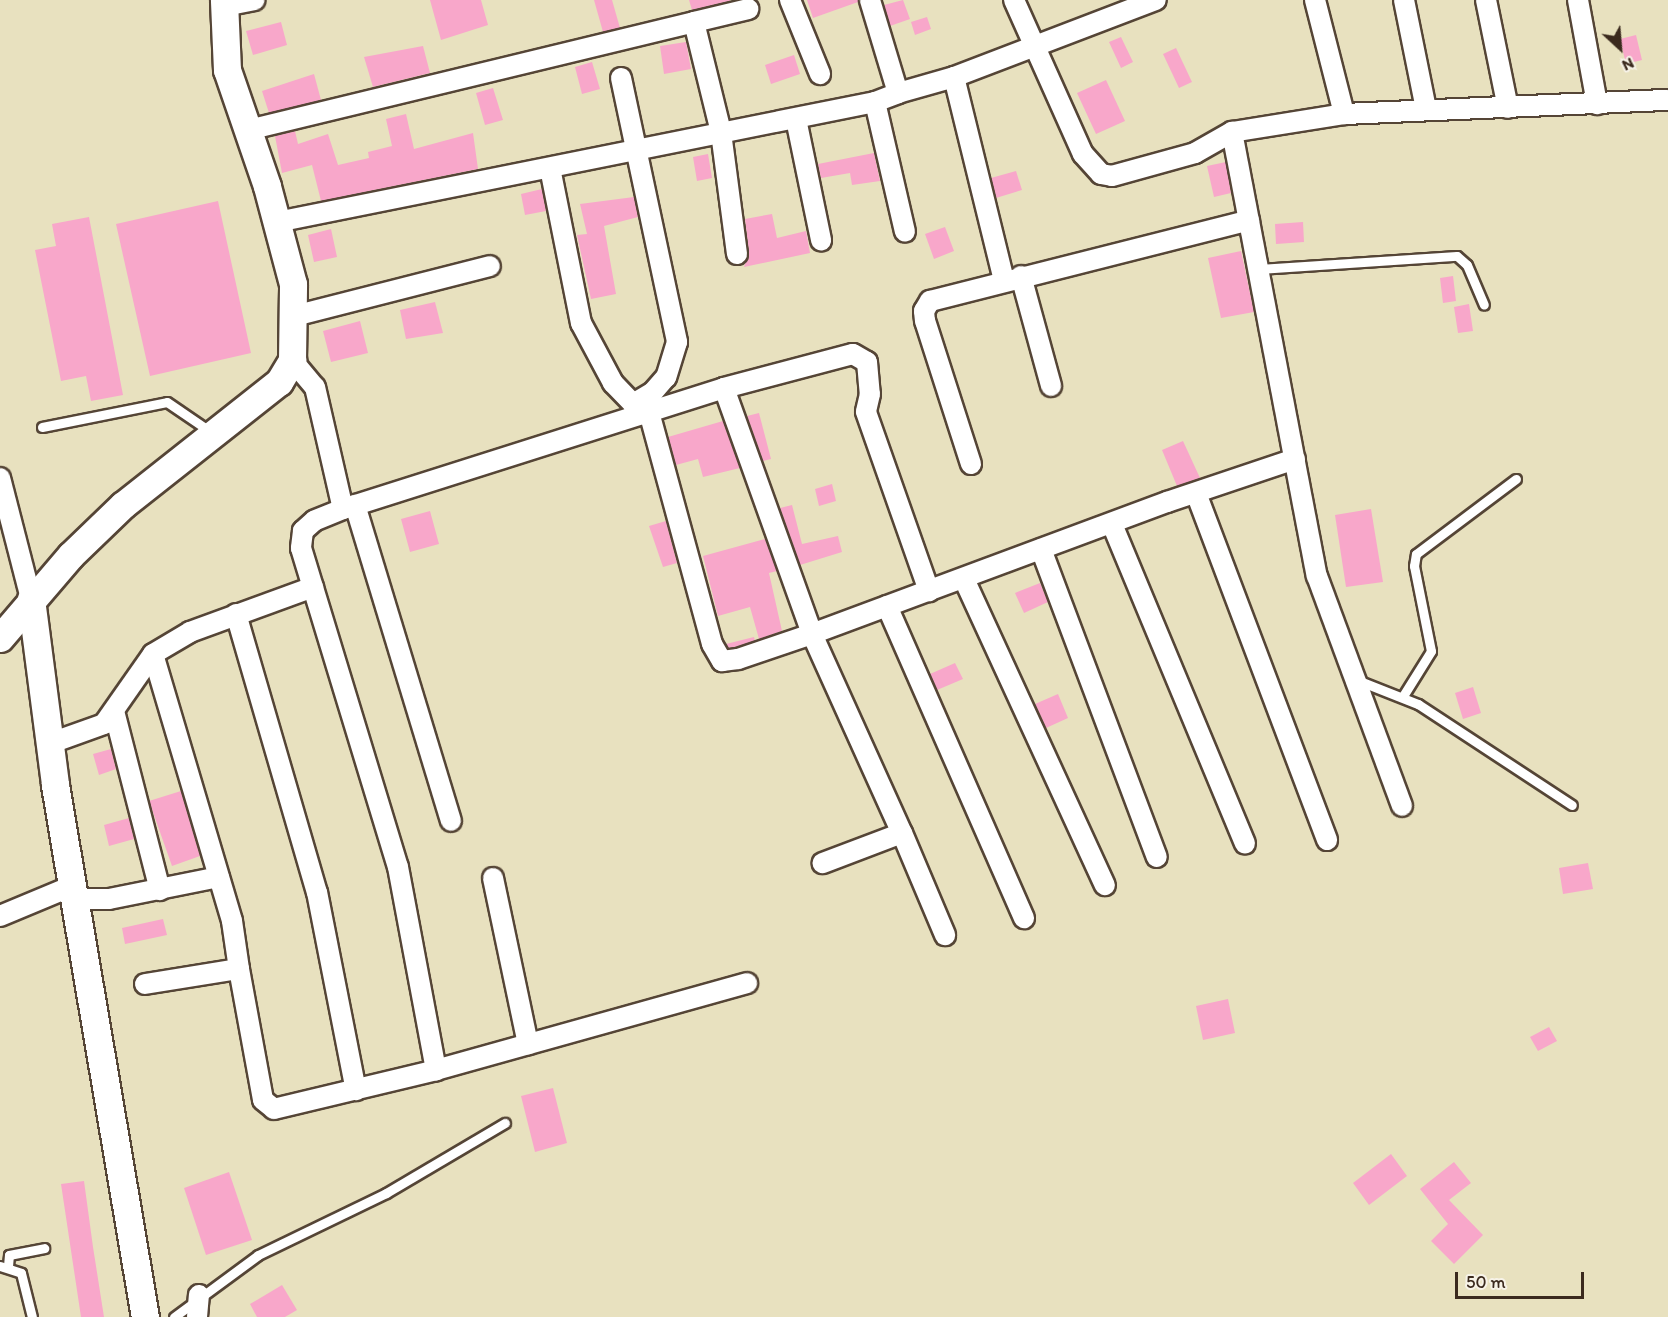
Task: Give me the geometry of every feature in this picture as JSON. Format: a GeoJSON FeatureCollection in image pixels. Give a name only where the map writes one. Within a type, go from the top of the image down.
{"type":"FeatureCollection","features":[{"type":"Feature","properties":{"kind":"main road"},"geometry":{"type":"LineString","coordinates":[[0,638],[31,599],[123,505],[216,435],[279,381],[292,360],[293,284],[277,222],[227,70],[224,3]]}},
{"type":"Feature","properties":{"kind":"main road"},"geometry":{"type":"LineString","coordinates":[[31,599],[73,892],[145,1317]]}},
{"type":"Feature","properties":{"kind":"street"},"geometry":{"type":"LineString","coordinates":[[224,3],[254,0]]}},
{"type":"Feature","properties":{"kind":"street"},"geometry":{"type":"LineString","coordinates":[[790,0],[820,74]]}},
{"type":"Feature","properties":{"kind":"street"},"geometry":{"type":"LineString","coordinates":[[870,0],[898,93]]}},
{"type":"Feature","properties":{"kind":"street"},"geometry":{"type":"LineString","coordinates":[[1014,0],[1083,154],[1101,174],[1112,176],[1195,153],[1232,132],[1344,114],[1668,100]]}},
{"type":"Feature","properties":{"kind":"street"},"geometry":{"type":"LineString","coordinates":[[277,222],[875,102],[1036,49],[1156,0]]}},
{"type":"Feature","properties":{"kind":"street"},"geometry":{"type":"LineString","coordinates":[[1315,0],[1344,114]]}},
{"type":"Feature","properties":{"kind":"street"},"geometry":{"type":"LineString","coordinates":[[1404,0],[1426,110]]}},
{"type":"Feature","properties":{"kind":"street"},"geometry":{"type":"LineString","coordinates":[[1486,0],[1508,108]]}},
{"type":"Feature","properties":{"kind":"street"},"geometry":{"type":"LineString","coordinates":[[1578,0],[1597,104]]}},
{"type":"Feature","properties":{"kind":"street"},"geometry":{"type":"LineString","coordinates":[[248,130],[748,9]]}},
{"type":"Feature","properties":{"kind":"street"},"geometry":{"type":"LineString","coordinates":[[694,22],[721,132],[737,254]]}},
{"type":"Feature","properties":{"kind":"street"},"geometry":{"type":"LineString","coordinates":[[954,77],[1012,278],[1051,386]]}},
{"type":"Feature","properties":{"kind":"street"},"geometry":{"type":"LineString","coordinates":[[621,78],[677,342],[666,377],[640,410]]}},
{"type":"Feature","properties":{"kind":"street"},"geometry":{"type":"LineString","coordinates":[[875,102],[905,232]]}},
{"type":"Feature","properties":{"kind":"street"},"geometry":{"type":"LineString","coordinates":[[796,119],[821,240]]}},
{"type":"Feature","properties":{"kind":"street"},"geometry":{"type":"LineString","coordinates":[[1232,132],[1317,576],[1402,806]]}},
{"type":"Feature","properties":{"kind":"street"},"geometry":{"type":"LineString","coordinates":[[550,168],[581,323],[613,382],[640,410],[717,656],[722,661],[738,659],[812,634],[1041,549],[1295,459]]}},
{"type":"Feature","properties":{"kind":"street"},"geometry":{"type":"LineString","coordinates":[[971,464],[924,310],[930,301],[1012,278],[1249,220]]}},
{"type":"Feature","properties":{"kind":"street"},"geometry":{"type":"LineString","coordinates":[[294,316],[490,266]]}},
{"type":"Feature","properties":{"kind":"street"},"geometry":{"type":"LineString","coordinates":[[436,1070],[398,867],[301,548],[303,531],[314,521],[349,507],[640,410],[853,354],[867,362],[870,393],[866,412],[929,591]]}},
{"type":"Feature","properties":{"kind":"street"},"geometry":{"type":"LineString","coordinates":[[292,360],[315,387],[349,507],[451,821]]}},
{"type":"Feature","properties":{"kind":"street"},"geometry":{"type":"LineString","coordinates":[[724,388],[812,634],[902,833],[945,935]]}},
{"type":"Feature","properties":{"kind":"street"},"geometry":{"type":"LineString","coordinates":[[0,478],[31,599]]}},
{"type":"Feature","properties":{"kind":"street"},"geometry":{"type":"LineString","coordinates":[[1196,493],[1327,840]]}},
{"type":"Feature","properties":{"kind":"street"},"geometry":{"type":"LineString","coordinates":[[1112,524],[1245,843]]}},
{"type":"Feature","properties":{"kind":"street"},"geometry":{"type":"LineString","coordinates":[[1041,549],[1157,856]]}},
{"type":"Feature","properties":{"kind":"street"},"geometry":{"type":"LineString","coordinates":[[964,579],[1105,885]]}},
{"type":"Feature","properties":{"kind":"street"},"geometry":{"type":"LineString","coordinates":[[51,743],[104,724],[153,654],[190,632],[313,587]]}},
{"type":"Feature","properties":{"kind":"street"},"geometry":{"type":"LineString","coordinates":[[887,606],[1024,918]]}},
{"type":"Feature","properties":{"kind":"street"},"geometry":{"type":"LineString","coordinates":[[236,614],[317,892],[356,1090]]}},
{"type":"Feature","properties":{"kind":"street"},"geometry":{"type":"LineString","coordinates":[[153,654],[232,921],[265,1105],[281,1108],[436,1070],[747,983]]}},
{"type":"Feature","properties":{"kind":"street"},"geometry":{"type":"LineString","coordinates":[[114,711],[160,890]]}},
{"type":"Feature","properties":{"kind":"street"},"geometry":{"type":"LineString","coordinates":[[823,864],[902,833]]}},
{"type":"Feature","properties":{"kind":"street"},"geometry":{"type":"LineString","coordinates":[[0,916],[73,892],[109,899],[219,877]]}},
{"type":"Feature","properties":{"kind":"street"},"geometry":{"type":"LineString","coordinates":[[493,878],[528,1044]]}},
{"type":"Feature","properties":{"kind":"street"},"geometry":{"type":"LineString","coordinates":[[145,984],[239,969]]}},
{"type":"Feature","properties":{"kind":"street"},"geometry":{"type":"LineString","coordinates":[[197,1317],[199,1295]]}},
{"type":"Feature","properties":{"kind":"lane"},"geometry":{"type":"LineString","coordinates":[[1259,269],[1456,256],[1467,265],[1484,305]]}},
{"type":"Feature","properties":{"kind":"lane"},"geometry":{"type":"LineString","coordinates":[[42,427],[167,402],[216,435]]}},
{"type":"Feature","properties":{"kind":"lane"},"geometry":{"type":"LineString","coordinates":[[1403,696],[1431,651],[1414,566],[1416,554],[1516,479]]}},
{"type":"Feature","properties":{"kind":"lane"},"geometry":{"type":"LineString","coordinates":[[1357,680],[1403,696],[1572,805]]}},
{"type":"Feature","properties":{"kind":"lane"},"geometry":{"type":"LineString","coordinates":[[174,1317],[199,1295],[258,1255],[386,1193],[505,1123]]}},
{"type":"Feature","properties":{"kind":"lane"},"geometry":{"type":"LineString","coordinates":[[32,1317],[24,1279],[16,1268],[4,1266],[9,1255],[44,1248]]}},
{"type":"Feature","properties":{"kind":"building"},"geometry":{"type":"Polygon","coordinates":[[[430,0],[481,0],[488,25],[441,40],[430,0]]]}},
{"type":"Feature","properties":{"kind":"building"},"geometry":{"type":"Polygon","coordinates":[[[594,0],[612,0],[620,28],[603,32],[594,0]]]}},
{"type":"Feature","properties":{"kind":"building"},"geometry":{"type":"Polygon","coordinates":[[[689,0],[730,0],[730,1],[692,10],[689,0]]]}},
{"type":"Feature","properties":{"kind":"building"},"geometry":{"type":"Polygon","coordinates":[[[807,0],[858,0],[858,2],[813,18],[807,0]]]}},
{"type":"Feature","properties":{"kind":"building"},"geometry":{"type":"Polygon","coordinates":[[[903,0],[910,19],[890,26],[884,5],[903,0]]]}},
{"type":"Feature","properties":{"kind":"building"},"geometry":{"type":"Polygon","coordinates":[[[927,17],[931,29],[915,35],[911,22],[927,17]]]}},
{"type":"Feature","properties":{"kind":"building"},"geometry":{"type":"Polygon","coordinates":[[[281,22],[287,45],[253,55],[246,31],[281,22]]]}},
{"type":"Feature","properties":{"kind":"building"},"geometry":{"type":"Polygon","coordinates":[[[1636,35],[1642,60],[1626,64],[1620,39],[1636,35]]]}},
{"type":"Feature","properties":{"kind":"building"},"geometry":{"type":"Polygon","coordinates":[[[1121,37],[1133,62],[1121,68],[1109,42],[1121,37]]]}},
{"type":"Feature","properties":{"kind":"building"},"geometry":{"type":"Polygon","coordinates":[[[686,42],[691,69],[664,74],[660,46],[686,42]]]}},
{"type":"Feature","properties":{"kind":"building"},"geometry":{"type":"Polygon","coordinates":[[[423,46],[430,73],[373,87],[364,57],[423,46]]]}},
{"type":"Feature","properties":{"kind":"building"},"geometry":{"type":"Polygon","coordinates":[[[1176,48],[1192,82],[1179,88],[1163,54],[1176,48]]]}},
{"type":"Feature","properties":{"kind":"building"},"geometry":{"type":"Polygon","coordinates":[[[794,55],[800,74],[771,84],[765,65],[794,55]]]}},
{"type":"Feature","properties":{"kind":"building"},"geometry":{"type":"Polygon","coordinates":[[[592,62],[600,89],[582,94],[575,67],[592,62]]]}},
{"type":"Feature","properties":{"kind":"building"},"geometry":{"type":"Polygon","coordinates":[[[314,74],[321,100],[269,113],[262,91],[314,74]]]}},
{"type":"Feature","properties":{"kind":"building"},"geometry":{"type":"Polygon","coordinates":[[[1106,80],[1125,121],[1096,134],[1077,93],[1106,80]]]}},
{"type":"Feature","properties":{"kind":"building"},"geometry":{"type":"Polygon","coordinates":[[[493,88],[503,120],[485,125],[476,93],[493,88]]]}},
{"type":"Feature","properties":{"kind":"building"},"geometry":{"type":"Polygon","coordinates":[[[406,114],[414,149],[473,133],[478,169],[321,201],[312,165],[282,173],[275,136],[295,131],[298,144],[328,134],[338,165],[369,158],[368,152],[392,146],[386,119],[406,114]]]}},
{"type":"Feature","properties":{"kind":"building"},"geometry":{"type":"Polygon","coordinates":[[[874,153],[880,181],[852,185],[850,173],[821,178],[818,164],[874,153]]]}},
{"type":"Feature","properties":{"kind":"building"},"geometry":{"type":"Polygon","coordinates":[[[708,154],[712,178],[697,181],[693,157],[708,154]]]}},
{"type":"Feature","properties":{"kind":"building"},"geometry":{"type":"Polygon","coordinates":[[[1226,162],[1231,193],[1214,197],[1207,166],[1226,162]]]}},
{"type":"Feature","properties":{"kind":"building"},"geometry":{"type":"Polygon","coordinates":[[[1016,171],[1022,190],[996,198],[991,178],[1016,171]]]}},
{"type":"Feature","properties":{"kind":"building"},"geometry":{"type":"Polygon","coordinates":[[[542,189],[546,211],[525,215],[521,194],[542,189]]]}},
{"type":"Feature","properties":{"kind":"building"},"geometry":{"type":"Polygon","coordinates":[[[634,197],[638,217],[604,226],[616,294],[591,299],[577,235],[587,234],[580,204],[634,197]]]}},
{"type":"Feature","properties":{"kind":"building"},"geometry":{"type":"Polygon","coordinates":[[[218,201],[251,353],[150,376],[116,224],[218,201]]]}},
{"type":"Feature","properties":{"kind":"building"},"geometry":{"type":"Polygon","coordinates":[[[772,214],[777,238],[806,231],[810,253],[744,267],[749,253],[745,219],[772,214]]]}},
{"type":"Feature","properties":{"kind":"building"},"geometry":{"type":"Polygon","coordinates":[[[89,217],[123,395],[91,401],[86,376],[61,381],[35,250],[56,246],[52,224],[89,217]]]}},
{"type":"Feature","properties":{"kind":"building"},"geometry":{"type":"Polygon","coordinates":[[[1303,222],[1304,242],[1276,244],[1275,224],[1303,222]]]}},
{"type":"Feature","properties":{"kind":"building"},"geometry":{"type":"Polygon","coordinates":[[[945,227],[954,251],[934,259],[925,234],[945,227]]]}},
{"type":"Feature","properties":{"kind":"building"},"geometry":{"type":"Polygon","coordinates":[[[331,229],[337,257],[314,262],[308,235],[331,229]]]}},
{"type":"Feature","properties":{"kind":"building"},"geometry":{"type":"Polygon","coordinates":[[[1241,251],[1254,312],[1221,318],[1208,258],[1241,251]]]}},
{"type":"Feature","properties":{"kind":"building"},"geometry":{"type":"Polygon","coordinates":[[[1453,276],[1456,301],[1443,303],[1440,278],[1453,276]]]}},
{"type":"Feature","properties":{"kind":"building"},"geometry":{"type":"Polygon","coordinates":[[[435,302],[443,333],[406,339],[400,310],[435,302]]]}},
{"type":"Feature","properties":{"kind":"building"},"geometry":{"type":"Polygon","coordinates":[[[1469,304],[1473,331],[1458,333],[1454,307],[1469,304]]]}},
{"type":"Feature","properties":{"kind":"building"},"geometry":{"type":"Polygon","coordinates":[[[360,321],[368,353],[331,362],[323,331],[360,321]]]}},
{"type":"Feature","properties":{"kind":"building"},"geometry":{"type":"Polygon","coordinates":[[[759,413],[771,459],[763,461],[747,416],[759,413]]]}},
{"type":"Feature","properties":{"kind":"building"},"geometry":{"type":"Polygon","coordinates":[[[723,421],[740,468],[703,477],[698,459],[676,465],[668,437],[723,421]]]}},
{"type":"Feature","properties":{"kind":"building"},"geometry":{"type":"Polygon","coordinates":[[[1183,441],[1200,478],[1177,486],[1162,450],[1183,441]]]}},
{"type":"Feature","properties":{"kind":"building"},"geometry":{"type":"Polygon","coordinates":[[[832,484],[836,501],[819,506],[815,489],[832,484]]]}},
{"type":"Feature","properties":{"kind":"building"},"geometry":{"type":"Polygon","coordinates":[[[792,505],[802,544],[838,536],[842,552],[800,565],[780,508],[792,505]]]}},
{"type":"Feature","properties":{"kind":"building"},"geometry":{"type":"Polygon","coordinates":[[[1371,509],[1383,582],[1346,587],[1335,515],[1371,509]]]}},
{"type":"Feature","properties":{"kind":"building"},"geometry":{"type":"Polygon","coordinates":[[[430,511],[439,544],[410,552],[401,519],[430,511]]]}},
{"type":"Feature","properties":{"kind":"building"},"geometry":{"type":"Polygon","coordinates":[[[666,521],[677,563],[663,567],[649,526],[666,521]]]}},
{"type":"Feature","properties":{"kind":"building"},"geometry":{"type":"Polygon","coordinates":[[[765,539],[777,571],[769,573],[782,631],[759,639],[750,607],[718,616],[703,556],[765,539]]]}},
{"type":"Feature","properties":{"kind":"building"},"geometry":{"type":"Polygon","coordinates":[[[1040,583],[1048,602],[1024,613],[1015,593],[1040,583]]]}},
{"type":"Feature","properties":{"kind":"building"},"geometry":{"type":"Polygon","coordinates":[[[754,637],[755,641],[735,647],[728,648],[726,644],[754,637]]]}},
{"type":"Feature","properties":{"kind":"building"},"geometry":{"type":"Polygon","coordinates":[[[955,663],[963,679],[937,690],[930,674],[955,663]]]}},
{"type":"Feature","properties":{"kind":"building"},"geometry":{"type":"Polygon","coordinates":[[[1473,687],[1481,713],[1463,719],[1455,693],[1473,687]]]}},
{"type":"Feature","properties":{"kind":"building"},"geometry":{"type":"Polygon","coordinates":[[[1058,694],[1068,718],[1046,728],[1035,704],[1058,694]]]}},
{"type":"Feature","properties":{"kind":"building"},"geometry":{"type":"Polygon","coordinates":[[[111,749],[116,769],[99,775],[93,754],[111,749]]]}},
{"type":"Feature","properties":{"kind":"building"},"geometry":{"type":"Polygon","coordinates":[[[181,791],[200,856],[172,866],[149,801],[181,791]]]}},
{"type":"Feature","properties":{"kind":"building"},"geometry":{"type":"Polygon","coordinates":[[[129,818],[134,839],[109,846],[104,825],[129,818]]]}},
{"type":"Feature","properties":{"kind":"building"},"geometry":{"type":"Polygon","coordinates":[[[1588,863],[1593,889],[1563,894],[1559,868],[1588,863]]]}},
{"type":"Feature","properties":{"kind":"building"},"geometry":{"type":"Polygon","coordinates":[[[163,919],[167,935],[125,944],[122,928],[163,919]]]}},
{"type":"Feature","properties":{"kind":"building"},"geometry":{"type":"Polygon","coordinates":[[[1228,999],[1235,1033],[1203,1040],[1196,1006],[1228,999]]]}},
{"type":"Feature","properties":{"kind":"building"},"geometry":{"type":"Polygon","coordinates":[[[1549,1027],[1557,1041],[1538,1051],[1530,1037],[1549,1027]]]}},
{"type":"Feature","properties":{"kind":"building"},"geometry":{"type":"Polygon","coordinates":[[[553,1088],[567,1143],[535,1152],[521,1096],[553,1088]]]}},
{"type":"Feature","properties":{"kind":"building"},"geometry":{"type":"Polygon","coordinates":[[[1391,1154],[1407,1176],[1369,1205],[1353,1183],[1391,1154]]]}},
{"type":"Feature","properties":{"kind":"building"},"geometry":{"type":"Polygon","coordinates":[[[1454,1162],[1471,1183],[1449,1200],[1483,1235],[1454,1264],[1431,1241],[1448,1224],[1420,1189],[1454,1162]]]}},
{"type":"Feature","properties":{"kind":"building"},"geometry":{"type":"Polygon","coordinates":[[[229,1172],[252,1240],[206,1255],[184,1188],[229,1172]]]}},
{"type":"Feature","properties":{"kind":"building"},"geometry":{"type":"Polygon","coordinates":[[[84,1181],[104,1317],[81,1317],[61,1184],[84,1181]]]}},
{"type":"Feature","properties":{"kind":"building"},"geometry":{"type":"Polygon","coordinates":[[[282,1285],[297,1310],[285,1317],[257,1317],[250,1304],[282,1285]]]}}]}
